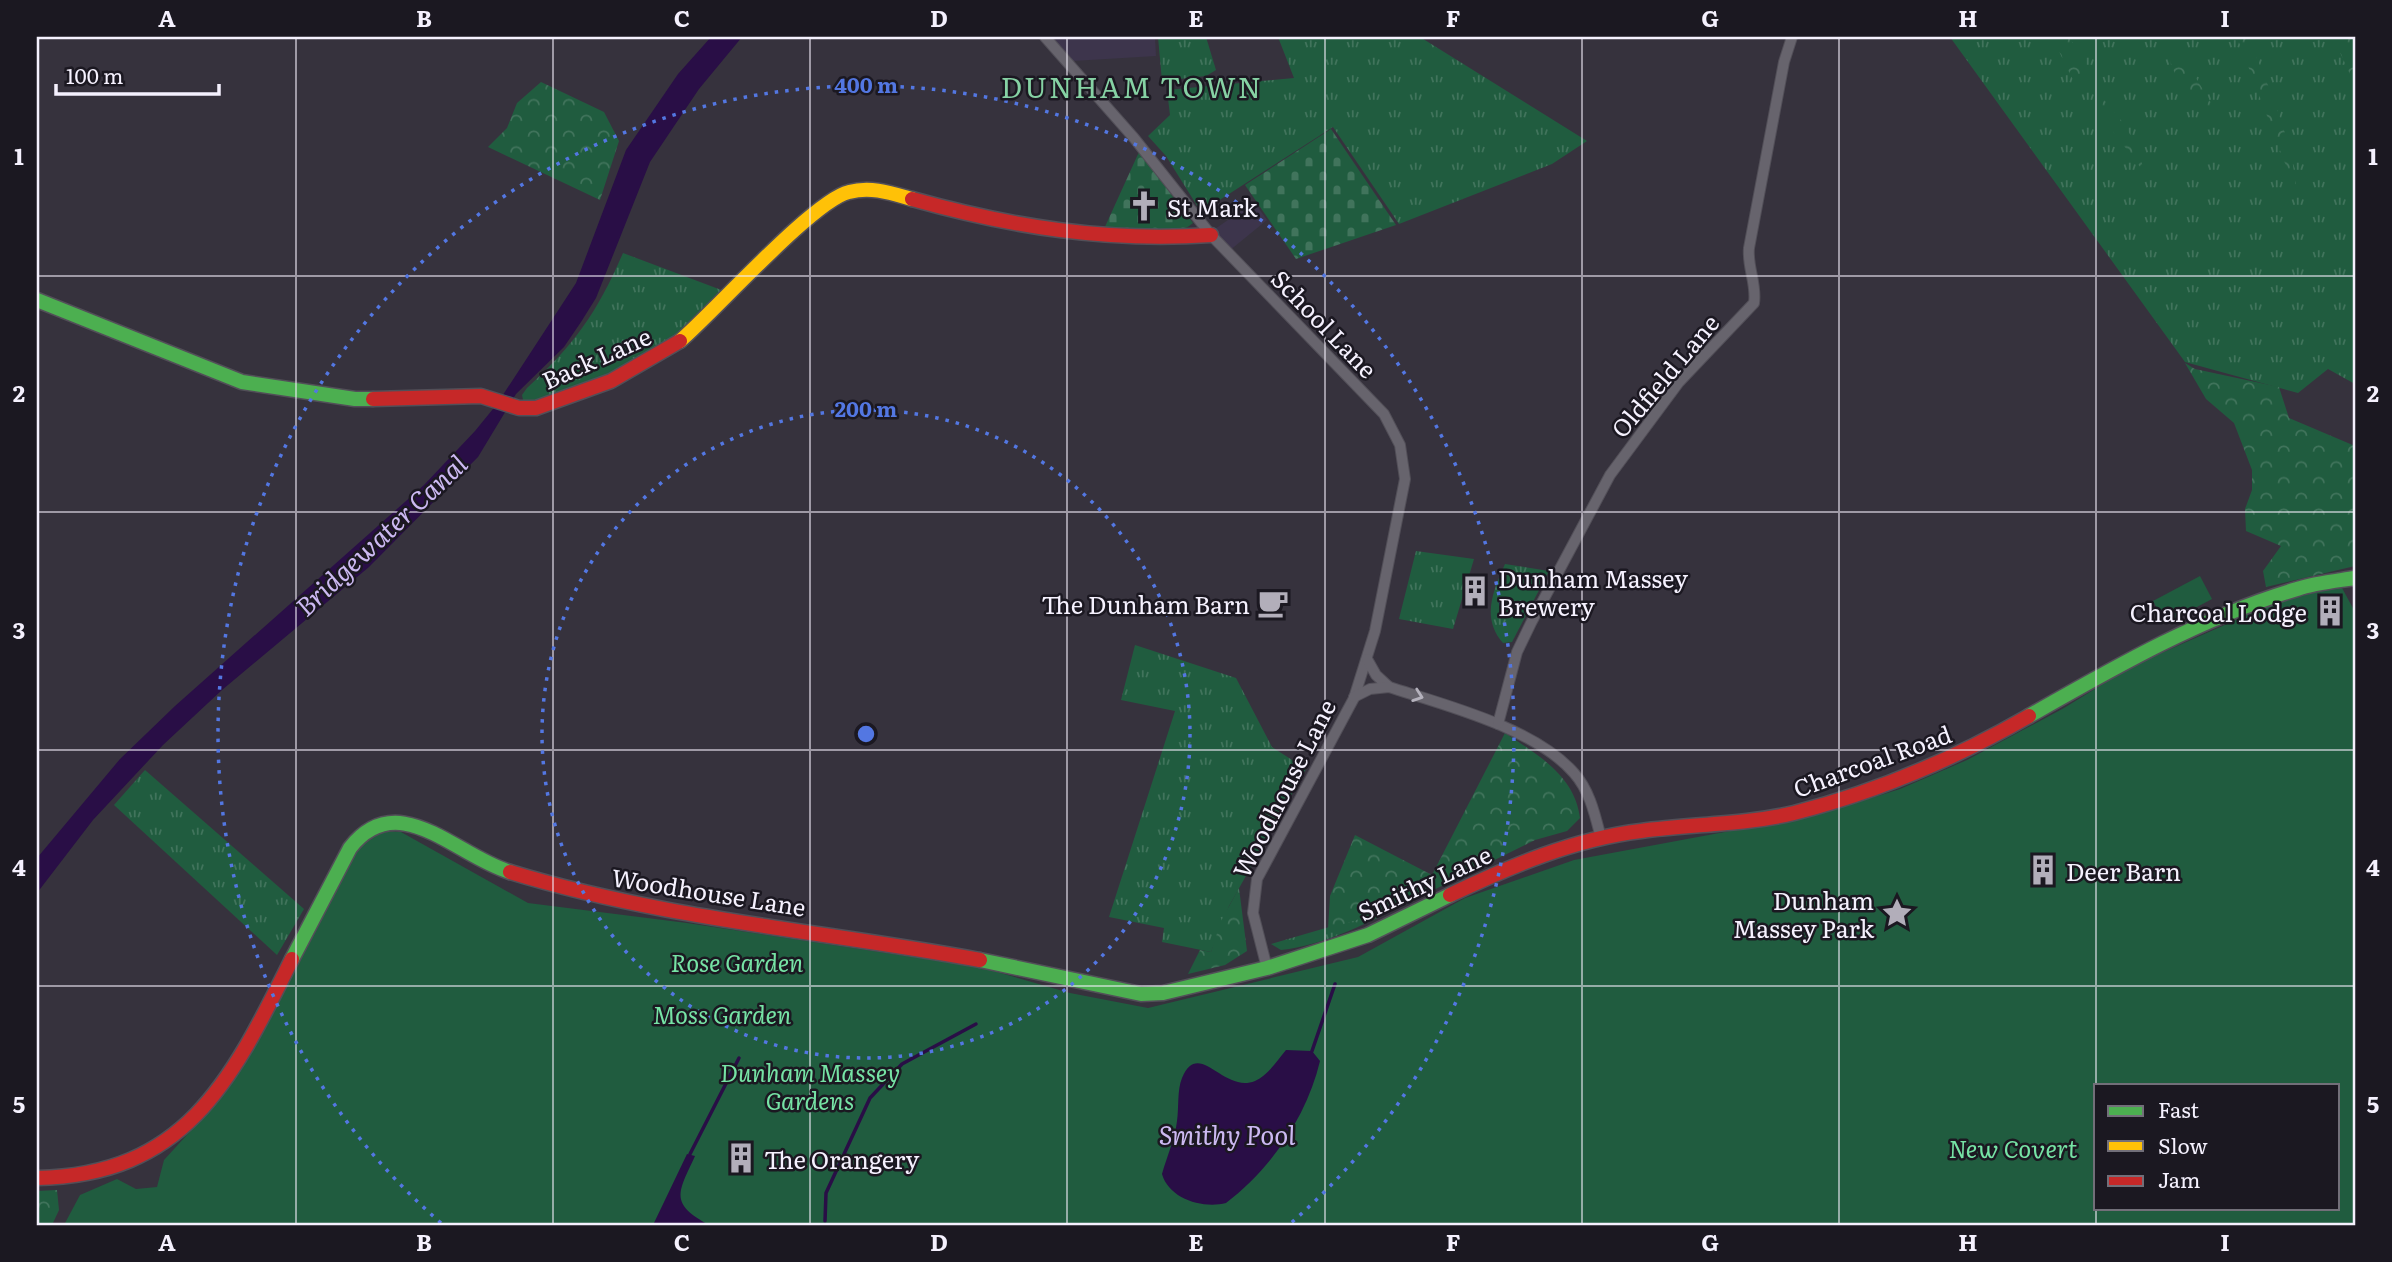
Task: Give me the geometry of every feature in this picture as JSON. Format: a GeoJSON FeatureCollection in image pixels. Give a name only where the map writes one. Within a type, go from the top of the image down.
{"type":"FeatureCollection","features":[{"type":"Feature","properties":{"kind":"main road","name":"Back Lane"},"geometry":{"type":"LineString","coordinates":[[37,300],[242,382],[355,399],[487,397],[513,407],[536,408],[575,396],[642,366],[671,348],[701,323],[812,215],[846,192],[869,189],[889,192],[1010,226],[1046,233],[1151,238],[1212,235]]}},
{"type":"Feature","properties":{"kind":"main road","name":"Charcoal Road"},"geometry":{"type":"LineString","coordinates":[[1601,838],[1663,828],[1752,820],[1793,813],[1850,796],[1948,758],[2027,719],[2127,660],[2243,608],[2299,588],[2355,578]]}},
{"type":"Feature","properties":{"kind":"main road","name":"Woodhouse Lane"},"geometry":{"type":"LineString","coordinates":[[37,1178],[91,1175],[113,1169],[145,1155],[179,1133],[206,1103],[234,1063],[350,848],[372,827],[388,821],[410,822],[500,869],[579,892],[708,918],[863,938],[1070,977],[1141,994],[1202,986],[1267,968]]}},
{"type":"Feature","properties":{"kind":"main road","name":"Smithy Lane"},"geometry":{"type":"LineString","coordinates":[[1267,968],[1368,935],[1508,867],[1601,838]]}},
{"type":"Feature","properties":{"kind":"street","name":"Oldfield Lane"},"geometry":{"type":"LineString","coordinates":[[1498,724],[1517,652],[1610,475],[1679,382],[1754,303],[1755,293],[1748,265],[1749,248],[1784,62],[1792,37]]}},
{"type":"Feature","properties":{"kind":"street","name":"School Lane"},"geometry":{"type":"LineString","coordinates":[[1049,39],[1212,235],[1384,414],[1400,445],[1405,479],[1403,498],[1385,591],[1354,698]]}},
{"type":"Feature","properties":{"kind":"street"},"geometry":{"type":"LineString","coordinates":[[1367,659],[1389,687]]}},
{"type":"Feature","properties":{"kind":"street"},"geometry":{"type":"LineString","coordinates":[[1354,698],[1370,689],[1389,687],[1498,724],[1555,756],[1576,775],[1589,797],[1601,838]]}},
{"type":"Feature","properties":{"kind":"street","name":"Woodhouse Lane"},"geometry":{"type":"LineString","coordinates":[[1267,968],[1253,913],[1257,879],[1354,698]]}},
{"type":"Feature","properties":{"kind":"shaded area"},"geometry":{"type":"Polygon","coordinates":[[[1054,37],[1155,37],[1156,56],[1073,61],[1054,41],[1054,37]]]}},
{"type":"Feature","properties":{"kind":"shaded area"},"geometry":{"type":"Polygon","coordinates":[[[1254,202],[1267,220],[1229,251],[1212,231],[1254,202]]]}},
{"type":"Feature","properties":{"kind":"green space"},"geometry":{"type":"Polygon","coordinates":[[[1158,37],[1206,37],[1216,70],[1206,76],[1162,81],[1158,37]]]}},
{"type":"Feature","properties":{"kind":"green space"},"geometry":{"type":"Polygon","coordinates":[[[1278,37],[1420,37],[1587,141],[1552,164],[1399,224],[1333,127],[1201,212],[1166,156],[1148,136],[1170,115],[1167,90],[1294,78],[1278,37]]]}},
{"type":"Feature","properties":{"kind":"green space"},"geometry":{"type":"Polygon","coordinates":[[[1950,37],[2355,37],[2355,384],[2328,369],[2298,393],[2185,362],[1950,37]]]}},
{"type":"Feature","properties":{"kind":"green space"},"geometry":{"type":"Polygon","coordinates":[[[2052,37],[2068,37],[2082,55],[2087,72],[2084,90],[2072,78],[2052,37]]]}},
{"type":"Feature","properties":{"kind":"green space"},"geometry":{"type":"Polygon","coordinates":[[[2237,37],[2248,37],[2272,94],[2291,154],[2297,195],[2237,37]]]}},
{"type":"Feature","properties":{"kind":"green space"},"geometry":{"type":"Polygon","coordinates":[[[2333,37],[2355,37],[2355,84],[2354,83],[2333,37]]]}},
{"type":"Feature","properties":{"kind":"green space"},"geometry":{"type":"Polygon","coordinates":[[[2167,44],[2181,53],[2217,113],[2206,113],[2185,90],[2171,65],[2167,44]]]}},
{"type":"Feature","properties":{"kind":"green space"},"geometry":{"type":"Polygon","coordinates":[[[541,82],[604,112],[619,141],[600,200],[488,147],[507,128],[517,103],[541,82]]]}},
{"type":"Feature","properties":{"kind":"green space"},"geometry":{"type":"Polygon","coordinates":[[[2101,97],[2128,131],[2144,172],[2102,117],[2101,97]]]}},
{"type":"Feature","properties":{"kind":"green space"},"geometry":{"type":"Polygon","coordinates":[[[1331,129],[1396,225],[1296,259],[1245,185],[1331,129]]]}},
{"type":"Feature","properties":{"kind":"green space"},"geometry":{"type":"Polygon","coordinates":[[[1139,152],[1193,223],[1184,229],[1162,234],[1104,229],[1139,152]]]}},
{"type":"Feature","properties":{"kind":"green space"},"geometry":{"type":"Polygon","coordinates":[[[623,253],[724,291],[683,332],[642,359],[584,387],[524,404],[522,395],[527,388],[572,342],[594,310],[623,253]]]}},
{"type":"Feature","properties":{"kind":"green space"},"geometry":{"type":"Polygon","coordinates":[[[2185,363],[2195,369],[2279,387],[2289,418],[2355,446],[2355,566],[2266,587],[2263,571],[2281,546],[2246,531],[2245,509],[2252,490],[2252,470],[2234,423],[2206,399],[2185,363]]]}},
{"type":"Feature","properties":{"kind":"green space"},"geometry":{"type":"Polygon","coordinates":[[[1416,551],[1474,559],[1453,629],[1399,619],[1416,551]]]}},
{"type":"Feature","properties":{"kind":"green space"},"geometry":{"type":"Polygon","coordinates":[[[1505,564],[1549,571],[1512,642],[1503,643],[1492,624],[1491,604],[1505,564]]]}},
{"type":"Feature","properties":{"kind":"green space"},"geometry":{"type":"Polygon","coordinates":[[[2200,576],[2212,599],[2165,624],[2153,601],[2200,576]]]}},
{"type":"Feature","properties":{"kind":"green space","name":"Dunham Massey Park"},"geometry":{"type":"Polygon","coordinates":[[[2341,586],[2355,612],[2355,1225],[64,1225],[80,1195],[117,1179],[136,1189],[157,1187],[164,1160],[226,1092],[317,929],[339,875],[360,847],[383,831],[401,832],[528,903],[687,923],[980,967],[1070,993],[1148,1008],[1358,957],[1465,898],[1574,860],[1817,815],[1900,789],[1967,760],[2064,708],[2132,666],[2292,598],[2341,586]]]}},
{"type":"Feature","properties":{"kind":"green space"},"geometry":{"type":"Polygon","coordinates":[[[1135,645],[1236,678],[1272,747],[1306,769],[1229,906],[1211,952],[1162,942],[1164,928],[1109,917],[1175,711],[1121,700],[1135,645]]]}},
{"type":"Feature","properties":{"kind":"green space"},"geometry":{"type":"Polygon","coordinates":[[[1505,733],[1542,758],[1563,778],[1577,803],[1580,818],[1567,831],[1535,840],[1401,906],[1328,929],[1330,896],[1355,835],[1432,875],[1505,733]]]}},
{"type":"Feature","properties":{"kind":"green space"},"geometry":{"type":"Polygon","coordinates":[[[145,770],[304,909],[277,955],[114,805],[145,770]]]}},
{"type":"Feature","properties":{"kind":"green space"},"geometry":{"type":"Polygon","coordinates":[[[1239,888],[1247,951],[1225,965],[1188,974],[1200,950],[1211,952],[1221,921],[1239,888]]]}},
{"type":"Feature","properties":{"kind":"green space"},"geometry":{"type":"Polygon","coordinates":[[[1401,906],[1358,927],[1312,944],[1281,950],[1271,944],[1401,906]]]}},
{"type":"Feature","properties":{"kind":"green space"},"geometry":{"type":"Polygon","coordinates":[[[57,1190],[59,1210],[52,1225],[37,1225],[37,1191],[57,1190]]]}},
{"type":"Feature","properties":{"kind":"water","name":"Bridgewater Canal"},"geometry":{"type":"Polygon","coordinates":[[[711,37],[742,37],[699,89],[650,162],[596,298],[581,322],[564,347],[516,394],[478,457],[369,567],[222,690],[163,745],[93,820],[37,893],[37,858],[120,759],[175,706],[424,485],[497,404],[576,283],[626,150],[678,74],[711,37]]]}},
{"type":"Feature","properties":{"kind":"water","name":"Smithy Pool"},"geometry":{"type":"Polygon","coordinates":[[[1286,1050],[1312,1051],[1320,1061],[1306,1102],[1272,1158],[1226,1203],[1207,1205],[1179,1196],[1166,1183],[1162,1174],[1176,1128],[1180,1083],[1189,1067],[1196,1063],[1232,1080],[1243,1083],[1255,1081],[1268,1071],[1286,1050]]]}},
{"type":"Feature","properties":{"kind":"water"},"geometry":{"type":"Polygon","coordinates":[[[687,1154],[695,1156],[681,1188],[683,1203],[696,1217],[709,1225],[653,1225],[687,1154]]]}},
{"type":"Feature","properties":{"kind":"waterway"},"geometry":{"type":"LineString","coordinates":[[1312,1051],[1335,984]]}},
{"type":"Feature","properties":{"kind":"waterway"},"geometry":{"type":"LineString","coordinates":[[825,1221],[826,1193],[870,1098],[902,1064],[976,1024]]}},
{"type":"Feature","properties":{"kind":"waterway"},"geometry":{"type":"LineString","coordinates":[[690,1154],[739,1058]]}},
{"type":"Feature","properties":{"kind":"traffic: fast"},"geometry":{"type":"LineString","coordinates":[[37,300],[242,382],[355,399],[373,399]]}},
{"type":"Feature","properties":{"kind":"traffic: fast"},"geometry":{"type":"LineString","coordinates":[[2029,716],[2127,662],[2227,614],[2304,587],[2355,578]]}},
{"type":"Feature","properties":{"kind":"traffic: fast"},"geometry":{"type":"LineString","coordinates":[[292,959],[350,848],[368,831],[388,823],[407,824],[428,831],[510,872]]}},
{"type":"Feature","properties":{"kind":"traffic: fast"},"geometry":{"type":"LineString","coordinates":[[980,960],[1141,994],[1163,993],[1267,968],[1368,935],[1450,895]]}},
{"type":"Feature","properties":{"kind":"traffic: slow"},"geometry":{"type":"LineString","coordinates":[[680,341],[764,258],[833,199],[849,192],[865,190],[912,199]]}},
{"type":"Feature","properties":{"kind":"traffic: jam"},"geometry":{"type":"LineString","coordinates":[[912,199],[1023,225],[1060,230],[1134,236],[1211,235]]}},
{"type":"Feature","properties":{"kind":"traffic: jam"},"geometry":{"type":"LineString","coordinates":[[373,399],[481,396],[519,408],[536,408],[611,381],[680,341]]}},
{"type":"Feature","properties":{"kind":"traffic: jam"},"geometry":{"type":"LineString","coordinates":[[1450,895],[1520,864],[1591,840],[1641,831],[1756,820],[1825,805],[1915,772],[1973,746],[2029,716]]}},
{"type":"Feature","properties":{"kind":"traffic: jam"},"geometry":{"type":"LineString","coordinates":[[510,872],[626,902],[980,960]]}},
{"type":"Feature","properties":{"kind":"traffic: jam"},"geometry":{"type":"LineString","coordinates":[[37,1178],[89,1173],[132,1159],[168,1139],[198,1112],[225,1080],[248,1043],[292,959]]}},
{"type":"Feature","properties":{"kind":"place","name":"St Mark"},"geometry":{"type":"Point","coordinates":[1144,206]}},
{"type":"Feature","properties":{"kind":"place","name":"Dunham Massey Brewery"},"geometry":{"type":"Point","coordinates":[1475,591]}},
{"type":"Feature","properties":{"kind":"place","name":"The Dunham Barn"},"geometry":{"type":"Point","coordinates":[1273,603]}},
{"type":"Feature","properties":{"kind":"place","name":"Charcoal Lodge"},"geometry":{"type":"Point","coordinates":[2330,611]}},
{"type":"Feature","properties":{"kind":"place","name":"Deer Barn"},"geometry":{"type":"Point","coordinates":[2043,870]}},
{"type":"Feature","properties":{"kind":"place","name":"Dunham Massey Park"},"geometry":{"type":"Point","coordinates":[1897,913]}},
{"type":"Feature","properties":{"kind":"place","name":"The Orangery"},"geometry":{"type":"Point","coordinates":[741,1158]}},
{"type":"Feature","properties":{"kind":"district","name":"DUNHAM TOWN"},"geometry":{"type":"Point","coordinates":[1132,86]}},
{"type":"Feature","properties":{"kind":"park label","name":"Rose Garden"},"geometry":{"type":"Point","coordinates":[737,961]}},
{"type":"Feature","properties":{"kind":"park label","name":"Moss Garden"},"geometry":{"type":"Point","coordinates":[722,1013]}},
{"type":"Feature","properties":{"kind":"park label","name":"Dunham Massey Gardens"},"geometry":{"type":"Point","coordinates":[810,1085]}},
{"type":"Feature","properties":{"kind":"park label","name":"New Covert"},"geometry":{"type":"Point","coordinates":[2013,1147]}}]}
